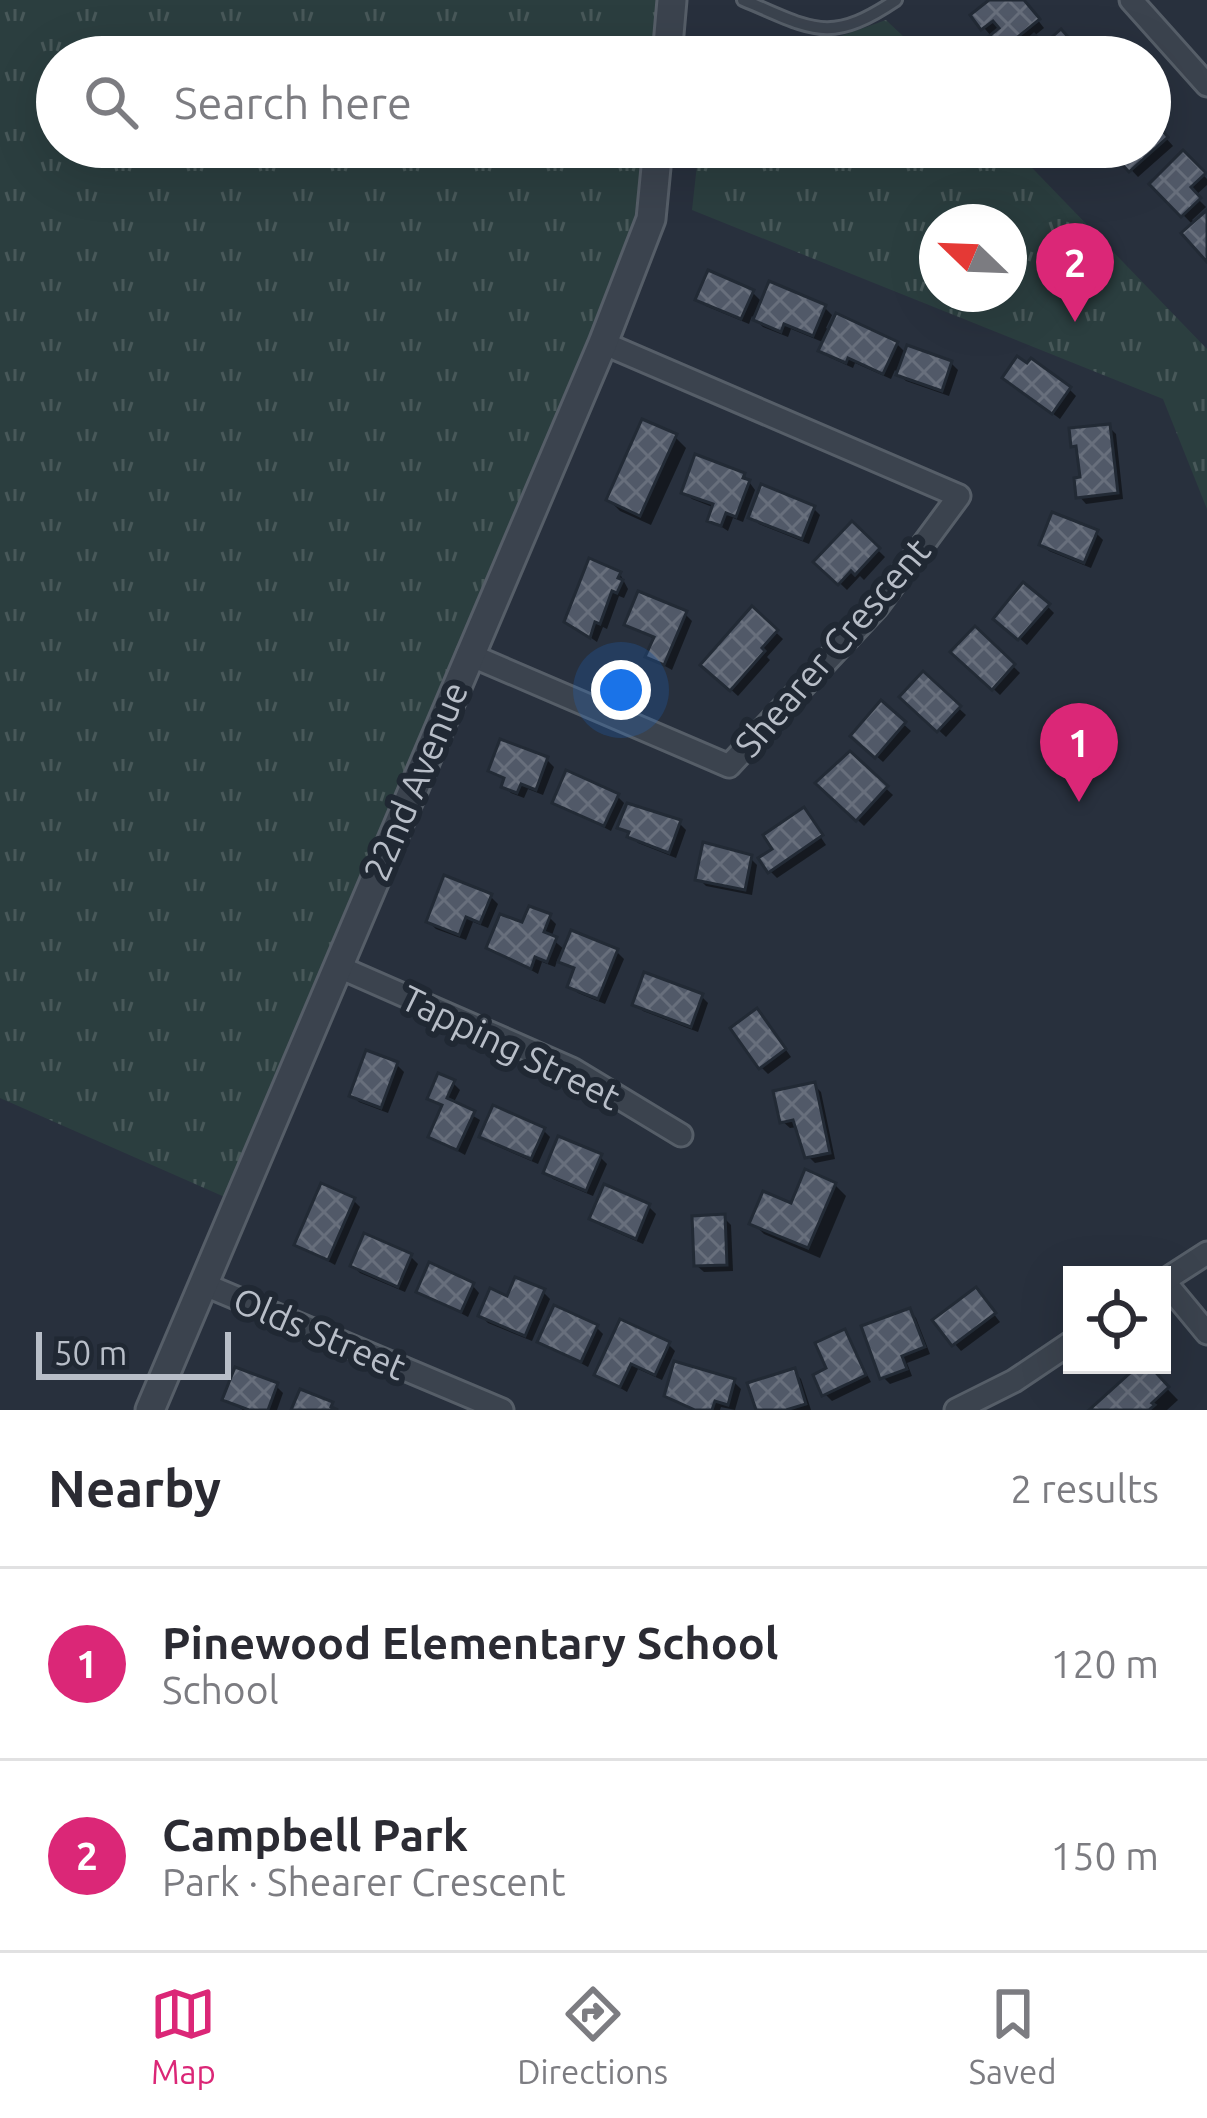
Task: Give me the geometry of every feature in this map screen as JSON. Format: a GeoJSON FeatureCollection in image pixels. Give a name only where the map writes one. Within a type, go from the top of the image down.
{"type":"FeatureCollection","features":[{"type":"Feature","properties":{"kind":"street"},"geometry":{"type":"LineString","coordinates":[[669,36],[672,0]]}},
{"type":"Feature","properties":{"kind":"street"},"geometry":{"type":"LineString","coordinates":[[1130,0],[1163,36]]}},
{"type":"Feature","properties":{"kind":"street"},"geometry":{"type":"LineString","coordinates":[[1171,45],[1207,85]]}},
{"type":"Feature","properties":{"kind":"street","name":"22nd Avenue"},"geometry":{"type":"LineString","coordinates":[[150,1410],[603,343],[651,219],[656,168]]}},
{"type":"Feature","properties":{"kind":"street","name":"Shearer Crescent"},"geometry":{"type":"LineString","coordinates":[[468,654],[729,766],[877,607],[959,496],[603,343]]}},
{"type":"Feature","properties":{"kind":"street","name":"Tapping Street"},"geometry":{"type":"LineString","coordinates":[[337,966],[572,1070],[681,1135]]}},
{"type":"Feature","properties":{"kind":"street"},"geometry":{"type":"LineString","coordinates":[[1171,1276],[1207,1252]]}},
{"type":"Feature","properties":{"kind":"street","name":"Olds Street"},"geometry":{"type":"LineString","coordinates":[[203,1284],[502,1410]]}},
{"type":"Feature","properties":{"kind":"street"},"geometry":{"type":"LineString","coordinates":[[1171,1290],[1207,1333]]}},
{"type":"Feature","properties":{"kind":"street"},"geometry":{"type":"LineString","coordinates":[[956,1410],[1014,1381],[1063,1348]]}},
{"type":"Feature","properties":{"kind":"lane"},"geometry":{"type":"LineString","coordinates":[[743,0],[816,31],[839,27],[896,0]]}},
{"type":"Feature","properties":{"kind":"green space"},"geometry":{"type":"Polygon","coordinates":[[[0,0],[661,0],[660,36],[36,36],[36,168],[659,168],[236,1202],[0,1098],[0,0]]]}},
{"type":"Feature","properties":{"kind":"green space"},"geometry":{"type":"Polygon","coordinates":[[[886,20],[903,36],[841,36],[886,20]]]}},
{"type":"Feature","properties":{"kind":"green space"},"geometry":{"type":"Polygon","coordinates":[[[697,168],[1032,168],[1207,349],[1207,509],[1163,399],[946,312],[1027,312],[1027,204],[919,204],[919,301],[692,210],[697,168]]]}},
{"type":"Feature","properties":{"kind":"building"},"geometry":{"type":"Polygon","coordinates":[[[989,0],[1024,0],[1040,19],[1019,36],[989,36],[999,28],[993,21],[981,30],[970,15],[989,0]]]}},
{"type":"Feature","properties":{"kind":"building"},"geometry":{"type":"Polygon","coordinates":[[[1183,150],[1206,173],[1191,187],[1201,198],[1181,217],[1149,184],[1171,168],[1183,150]]]}},
{"type":"Feature","properties":{"kind":"building"},"geometry":{"type":"Polygon","coordinates":[[[1207,210],[1207,262],[1181,233],[1207,210]]]}},
{"type":"Feature","properties":{"kind":"building"},"geometry":{"type":"Polygon","coordinates":[[[708,270],[754,290],[741,319],[695,300],[708,270]]]}},
{"type":"Feature","properties":{"kind":"building"},"geometry":{"type":"Polygon","coordinates":[[[769,281],[826,305],[813,336],[784,324],[781,332],[753,320],[769,281]]]}},
{"type":"Feature","properties":{"kind":"building"},"geometry":{"type":"Polygon","coordinates":[[[836,313],[898,342],[883,374],[818,351],[836,313]]]}},
{"type":"Feature","properties":{"kind":"building"},"geometry":{"type":"Polygon","coordinates":[[[907,345],[952,361],[942,391],[896,375],[907,345]]]}},
{"type":"Feature","properties":{"kind":"building"},"geometry":{"type":"Polygon","coordinates":[[[1017,356],[1027,363],[1031,358],[1071,387],[1052,414],[1002,378],[1017,356]]]}},
{"type":"Feature","properties":{"kind":"building"},"geometry":{"type":"Polygon","coordinates":[[[642,419],[677,434],[640,516],[606,500],[642,419]]]}},
{"type":"Feature","properties":{"kind":"building"},"geometry":{"type":"Polygon","coordinates":[[[1110,424],[1118,493],[1076,498],[1074,478],[1080,477],[1069,428],[1110,424]]]}},
{"type":"Feature","properties":{"kind":"building"},"geometry":{"type":"Polygon","coordinates":[[[695,454],[745,473],[743,478],[750,480],[736,517],[726,513],[721,526],[707,521],[713,504],[681,493],[695,454]]]}},
{"type":"Feature","properties":{"kind":"building"},"geometry":{"type":"Polygon","coordinates":[[[761,484],[815,506],[802,539],[748,518],[761,484]]]}},
{"type":"Feature","properties":{"kind":"building"},"geometry":{"type":"Polygon","coordinates":[[[1052,512],[1098,530],[1084,563],[1039,545],[1052,512]]]}},
{"type":"Feature","properties":{"kind":"building"},"geometry":{"type":"Polygon","coordinates":[[[852,521],[880,548],[855,575],[851,571],[838,585],[813,562],[852,521]]]}},
{"type":"Feature","properties":{"kind":"building"},"geometry":{"type":"Polygon","coordinates":[[[589,558],[621,572],[618,578],[623,580],[617,593],[612,591],[590,638],[564,622],[589,558]]]}},
{"type":"Feature","properties":{"kind":"building"},"geometry":{"type":"Polygon","coordinates":[[[1023,582],[1050,604],[1018,640],[993,619],[1023,582]]]}},
{"type":"Feature","properties":{"kind":"building"},"geometry":{"type":"Polygon","coordinates":[[[638,591],[687,611],[664,665],[645,657],[654,637],[624,625],[638,591]]]}},
{"type":"Feature","properties":{"kind":"building"},"geometry":{"type":"Polygon","coordinates":[[[752,606],[778,630],[730,691],[700,665],[752,606]]]}},
{"type":"Feature","properties":{"kind":"building"},"geometry":{"type":"Polygon","coordinates":[[[975,626],[1015,664],[992,690],[950,652],[975,626]]]}},
{"type":"Feature","properties":{"kind":"building"},"geometry":{"type":"Polygon","coordinates":[[[923,671],[961,706],[937,732],[899,697],[923,671]]]}},
{"type":"Feature","properties":{"kind":"building"},"geometry":{"type":"Polygon","coordinates":[[[881,700],[906,722],[875,758],[850,736],[881,700]]]}},
{"type":"Feature","properties":{"kind":"building"},"geometry":{"type":"Polygon","coordinates":[[[500,739],[548,757],[536,790],[521,784],[517,793],[501,787],[504,778],[488,771],[500,739]]]}},
{"type":"Feature","properties":{"kind":"building"},"geometry":{"type":"Polygon","coordinates":[[[850,751],[888,786],[856,821],[815,783],[850,751]]]}},
{"type":"Feature","properties":{"kind":"building"},"geometry":{"type":"Polygon","coordinates":[[[566,770],[619,794],[604,826],[552,803],[566,770]]]}},
{"type":"Feature","properties":{"kind":"building"},"geometry":{"type":"Polygon","coordinates":[[[627,803],[681,820],[669,853],[627,837],[629,832],[617,828],[627,803]]]}},
{"type":"Feature","properties":{"kind":"building"},"geometry":{"type":"Polygon","coordinates":[[[804,807],[823,835],[768,873],[758,858],[772,849],[763,835],[804,807]]]}},
{"type":"Feature","properties":{"kind":"building"},"geometry":{"type":"Polygon","coordinates":[[[703,842],[752,855],[745,890],[695,880],[703,842]]]}},
{"type":"Feature","properties":{"kind":"building"},"geometry":{"type":"Polygon","coordinates":[[[444,875],[492,894],[480,923],[466,917],[459,935],[426,922],[444,875]]]}},
{"type":"Feature","properties":{"kind":"building"},"geometry":{"type":"Polygon","coordinates":[[[529,906],[551,914],[544,932],[557,937],[547,962],[535,957],[531,969],[486,948],[500,914],[522,922],[529,906]]]}},
{"type":"Feature","properties":{"kind":"building"},"geometry":{"type":"Polygon","coordinates":[[[571,930],[618,949],[598,999],[567,987],[574,968],[558,962],[571,930]]]}},
{"type":"Feature","properties":{"kind":"building"},"geometry":{"type":"Polygon","coordinates":[[[644,972],[703,994],[691,1027],[632,1005],[644,972]]]}},
{"type":"Feature","properties":{"kind":"building"},"geometry":{"type":"Polygon","coordinates":[[[757,1008],[786,1049],[759,1069],[730,1028],[757,1008]]]}},
{"type":"Feature","properties":{"kind":"building"},"geometry":{"type":"Polygon","coordinates":[[[366,1050],[398,1062],[381,1108],[349,1096],[366,1050]]]}},
{"type":"Feature","properties":{"kind":"building"},"geometry":{"type":"Polygon","coordinates":[[[438,1073],[455,1080],[447,1098],[475,1111],[457,1150],[428,1137],[442,1105],[427,1099],[438,1073]]]}},
{"type":"Feature","properties":{"kind":"building"},"geometry":{"type":"Polygon","coordinates":[[[815,1082],[830,1153],[805,1158],[793,1120],[780,1123],[773,1091],[815,1082]]]}},
{"type":"Feature","properties":{"kind":"building"},"geometry":{"type":"Polygon","coordinates":[[[493,1105],[545,1128],[531,1159],[479,1137],[493,1105]]]}},
{"type":"Feature","properties":{"kind":"building"},"geometry":{"type":"Polygon","coordinates":[[[558,1136],[602,1154],[586,1191],[543,1173],[558,1136]]]}},
{"type":"Feature","properties":{"kind":"building"},"geometry":{"type":"Polygon","coordinates":[[[805,1169],[836,1183],[808,1248],[749,1224],[763,1191],[791,1203],[805,1169]]]}},
{"type":"Feature","properties":{"kind":"building"},"geometry":{"type":"Polygon","coordinates":[[[321,1183],[355,1198],[328,1260],[294,1245],[321,1183]]]}},
{"type":"Feature","properties":{"kind":"building"},"geometry":{"type":"Polygon","coordinates":[[[604,1184],[650,1204],[636,1239],[589,1219],[604,1184]]]}},
{"type":"Feature","properties":{"kind":"building"},"geometry":{"type":"Polygon","coordinates":[[[725,1214],[727,1265],[694,1266],[692,1216],[725,1214]]]}},
{"type":"Feature","properties":{"kind":"building"},"geometry":{"type":"Polygon","coordinates":[[[364,1233],[412,1254],[398,1287],[350,1266],[364,1233]]]}},
{"type":"Feature","properties":{"kind":"building"},"geometry":{"type":"Polygon","coordinates":[[[429,1262],[474,1283],[461,1312],[416,1292],[429,1262]]]}},
{"type":"Feature","properties":{"kind":"building"},"geometry":{"type":"Polygon","coordinates":[[[515,1277],[545,1289],[525,1336],[478,1316],[490,1288],[507,1296],[515,1277]]]}},
{"type":"Feature","properties":{"kind":"building"},"geometry":{"type":"Polygon","coordinates":[[[976,1287],[996,1313],[952,1346],[932,1320],[976,1287]]]}},
{"type":"Feature","properties":{"kind":"building"},"geometry":{"type":"Polygon","coordinates":[[[554,1305],[598,1325],[581,1362],[537,1342],[554,1305]]]}},
{"type":"Feature","properties":{"kind":"building"},"geometry":{"type":"Polygon","coordinates":[[[910,1308],[925,1347],[902,1356],[907,1369],[880,1379],[861,1326],[910,1308]]]}},
{"type":"Feature","properties":{"kind":"building"},"geometry":{"type":"Polygon","coordinates":[[[620,1319],[670,1342],[655,1375],[631,1364],[620,1387],[594,1375],[620,1319]]]}},
{"type":"Feature","properties":{"kind":"building"},"geometry":{"type":"Polygon","coordinates":[[[845,1329],[866,1375],[822,1396],[813,1375],[826,1368],[815,1343],[845,1329]]]}},
{"type":"Feature","properties":{"kind":"building"},"geometry":{"type":"Polygon","coordinates":[[[674,1361],[735,1379],[728,1405],[715,1401],[712,1410],[695,1410],[664,1396],[674,1361]]]}},
{"type":"Feature","properties":{"kind":"building"},"geometry":{"type":"Polygon","coordinates":[[[235,1367],[278,1383],[268,1410],[249,1410],[222,1400],[235,1367]]]}},
{"type":"Feature","properties":{"kind":"building"},"geometry":{"type":"Polygon","coordinates":[[[795,1368],[806,1404],[756,1410],[747,1383],[795,1368]]]}},
{"type":"Feature","properties":{"kind":"building"},"geometry":{"type":"Polygon","coordinates":[[[1129,1374],[1157,1374],[1169,1387],[1149,1410],[1089,1410],[1129,1374]]]}},
{"type":"Feature","properties":{"kind":"building"},"geometry":{"type":"Polygon","coordinates":[[[300,1389],[333,1402],[331,1407],[338,1410],[291,1410],[300,1389]]]}},
{"type":"Feature","properties":{"kind":"place","name":"Campbell Park"},"geometry":{"type":"Point","coordinates":[1075,322]}},
{"type":"Feature","properties":{"kind":"place","name":"Pinewood Elementary School"},"geometry":{"type":"Point","coordinates":[1079,802]}}]}
